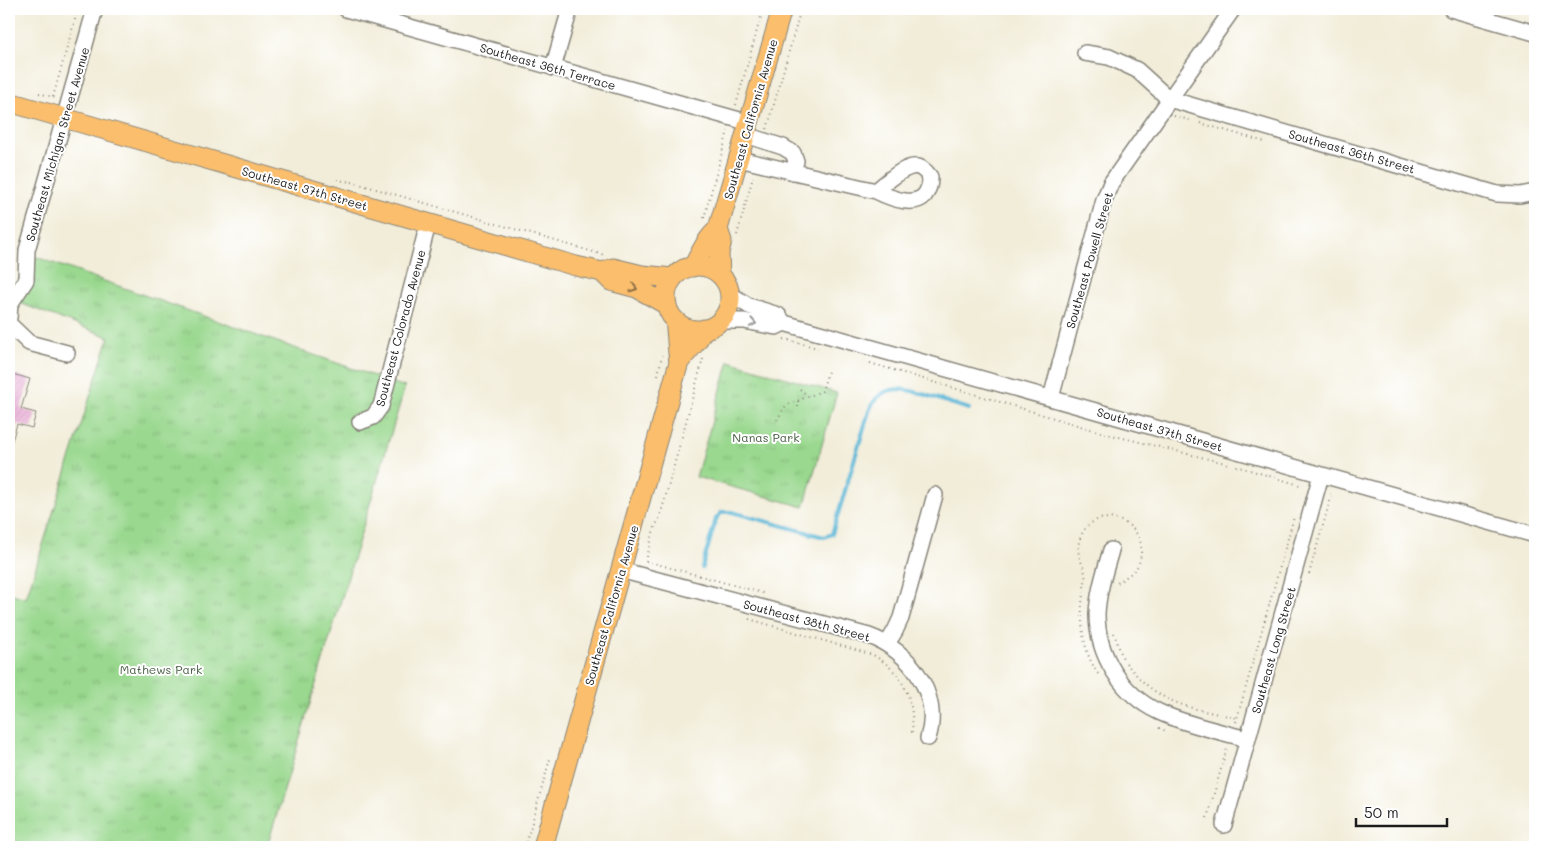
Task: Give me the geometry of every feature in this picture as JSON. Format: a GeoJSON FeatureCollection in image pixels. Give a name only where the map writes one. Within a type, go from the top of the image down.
{"type":"FeatureCollection","features":[{"type":"Feature","properties":{"kind":"main road","name":"Southeast California Avenue"},"geometry":{"type":"LineString","coordinates":[[693,267],[704,248],[709,236],[710,226],[739,159],[743,125],[782,9]]}},
{"type":"Feature","properties":{"kind":"main road","name":"Southeast 37th Street"},"geometry":{"type":"LineString","coordinates":[[9,102],[576,266],[606,264],[613,268],[642,275],[673,278]]}},
{"type":"Feature","properties":{"kind":"main road","name":"Southeast California Avenue"},"geometry":{"type":"LineString","coordinates":[[710,226],[722,241],[720,275]]}},
{"type":"Feature","properties":{"kind":"main road","name":"Southeast 37th Street"},"geometry":{"type":"LineString","coordinates":[[606,264],[611,281],[642,291],[671,312]]}},
{"type":"Feature","properties":{"kind":"main road"},"geometry":{"type":"LineString","coordinates":[[703,266],[712,269],[720,275],[727,284],[730,294],[730,304],[726,313],[712,325],[694,329],[684,326],[671,312],[666,295],[673,278],[686,269],[703,266]]}},
{"type":"Feature","properties":{"kind":"main road","name":"Southeast California Avenue"},"geometry":{"type":"LineString","coordinates":[[671,312],[678,335],[676,345],[680,362]]}},
{"type":"Feature","properties":{"kind":"main road","name":"Southeast California Avenue"},"geometry":{"type":"LineString","coordinates":[[543,847],[680,362],[712,325]]}},
{"type":"Feature","properties":{"kind":"street","name":"Southeast Michigan Street Avenue"},"geometry":{"type":"LineString","coordinates":[[9,318],[10,304],[26,280],[27,250],[95,9]]}},
{"type":"Feature","properties":{"kind":"street","name":"Southeast 36th Terrace"},"geometry":{"type":"LineString","coordinates":[[346,9],[743,125],[793,153],[796,162],[793,172]]}},
{"type":"Feature","properties":{"kind":"street"},"geometry":{"type":"LineString","coordinates":[[553,68],[570,9]]}},
{"type":"Feature","properties":{"kind":"street","name":"Southeast Powell Street"},"geometry":{"type":"LineString","coordinates":[[1051,398],[1104,200],[1116,174],[1232,9]]}},
{"type":"Feature","properties":{"kind":"street"},"geometry":{"type":"LineString","coordinates":[[1451,9],[1535,33]]}},
{"type":"Feature","properties":{"kind":"street"},"geometry":{"type":"LineString","coordinates":[[1085,53],[1109,57],[1137,70],[1169,99]]}},
{"type":"Feature","properties":{"kind":"street","name":"Southeast 36th Street"},"geometry":{"type":"LineString","coordinates":[[1169,99],[1497,194],[1520,195],[1535,192]]}},
{"type":"Feature","properties":{"kind":"street"},"geometry":{"type":"LineString","coordinates":[[739,159],[876,190]]}},
{"type":"Feature","properties":{"kind":"street","name":"Southeast Colorado Avenue"},"geometry":{"type":"LineString","coordinates":[[360,422],[373,417],[381,406],[428,224]]}},
{"type":"Feature","properties":{"kind":"street","name":"Southeast 37th Street"},"geometry":{"type":"LineString","coordinates":[[730,294],[749,306],[778,315],[784,323],[1535,535]]}},
{"type":"Feature","properties":{"kind":"street","name":"Southeast 37th Street"},"geometry":{"type":"LineString","coordinates":[[712,325],[744,321],[776,327],[784,323]]}},
{"type":"Feature","properties":{"kind":"street"},"geometry":{"type":"LineString","coordinates":[[9,324],[29,343],[67,353]]}},
{"type":"Feature","properties":{"kind":"street","name":"Southeast Long Street"},"geometry":{"type":"LineString","coordinates":[[1224,824],[1321,475]]}},
{"type":"Feature","properties":{"kind":"street"},"geometry":{"type":"LineString","coordinates":[[887,644],[901,618],[935,495]]}},
{"type":"Feature","properties":{"kind":"street"},"geometry":{"type":"LineString","coordinates":[[1111,550],[1099,595],[1097,614],[1099,636],[1103,651],[1118,678],[1131,693],[1159,712],[1246,746]]}},
{"type":"Feature","properties":{"kind":"street","name":"Southeast 38th Street"},"geometry":{"type":"LineString","coordinates":[[620,570],[869,636],[887,644],[908,661],[924,683],[931,710],[928,738]]}},
{"type":"Feature","properties":{"kind":"path"},"geometry":{"type":"LineString","coordinates":[[53,97],[78,9]]}},
{"type":"Feature","properties":{"kind":"path"},"geometry":{"type":"LineString","coordinates":[[710,226],[743,125],[763,9]]}},
{"type":"Feature","properties":{"kind":"path"},"geometry":{"type":"LineString","coordinates":[[1171,115],[1271,144]]}},
{"type":"Feature","properties":{"kind":"path"},"geometry":{"type":"LineString","coordinates":[[330,179],[352,182],[606,264]]}},
{"type":"Feature","properties":{"kind":"path"},"geometry":{"type":"LineString","coordinates":[[784,339],[822,349]]}},
{"type":"Feature","properties":{"kind":"path"},"geometry":{"type":"LineString","coordinates":[[704,356],[665,499],[654,529],[646,560],[772,595]]}},
{"type":"Feature","properties":{"kind":"path"},"geometry":{"type":"LineString","coordinates":[[869,362],[1108,434],[1179,450],[1303,486]]}},
{"type":"Feature","properties":{"kind":"path"},"geometry":{"type":"LineString","coordinates":[[777,420],[784,408],[822,391],[828,372]]}},
{"type":"Feature","properties":{"kind":"path"},"geometry":{"type":"LineString","coordinates":[[800,389],[808,396]]}},
{"type":"Feature","properties":{"kind":"path"},"geometry":{"type":"LineString","coordinates":[[798,401],[798,407]]}},
{"type":"Feature","properties":{"kind":"path"},"geometry":{"type":"LineString","coordinates":[[1101,678],[1093,666],[1083,637],[1082,603],[1086,574],[1080,562],[1078,549],[1082,533],[1094,520],[1104,518],[1124,521],[1133,527],[1142,546],[1137,567],[1115,584]]}},
{"type":"Feature","properties":{"kind":"path"},"geometry":{"type":"LineString","coordinates":[[746,619],[873,655],[883,660],[898,675],[910,697],[914,718],[912,732],[928,738]]}},
{"type":"Feature","properties":{"kind":"path"},"geometry":{"type":"LineString","coordinates":[[1111,625],[1124,661],[1136,676],[1157,693],[1192,707],[1252,723]]}},
{"type":"Feature","properties":{"kind":"path"},"geometry":{"type":"LineString","coordinates":[[1156,726],[1172,733]]}},
{"type":"Feature","properties":{"kind":"path"},"geometry":{"type":"LineString","coordinates":[[1208,818],[1229,742]]}},
{"type":"Feature","properties":{"kind":"path"},"geometry":{"type":"LineString","coordinates":[[1228,747],[1246,746]]}},
{"type":"Feature","properties":{"kind":"green space","name":"Mathews Park"},"geometry":{"type":"Polygon","coordinates":[[[36,257],[405,387],[267,847],[34,847],[9,840],[9,593],[26,598],[109,337],[9,299],[9,293],[36,257]]]}},
{"type":"Feature","properties":{"kind":"green space","name":"Nanas Park"},"geometry":{"type":"Polygon","coordinates":[[[729,361],[837,393],[804,507],[696,477],[729,361]]]}},
{"type":"Feature","properties":{"kind":"building"},"geometry":{"type":"Polygon","coordinates":[[[9,373],[30,379],[21,409],[36,413],[32,428],[17,424],[9,451],[9,373]]]}},
{"type":"Feature","properties":{"kind":"waterway"},"geometry":{"type":"LineString","coordinates":[[702,568],[716,519],[722,512],[732,512],[824,537],[832,534],[869,411],[874,401],[881,395],[896,389],[913,391],[969,409]]}}]}
